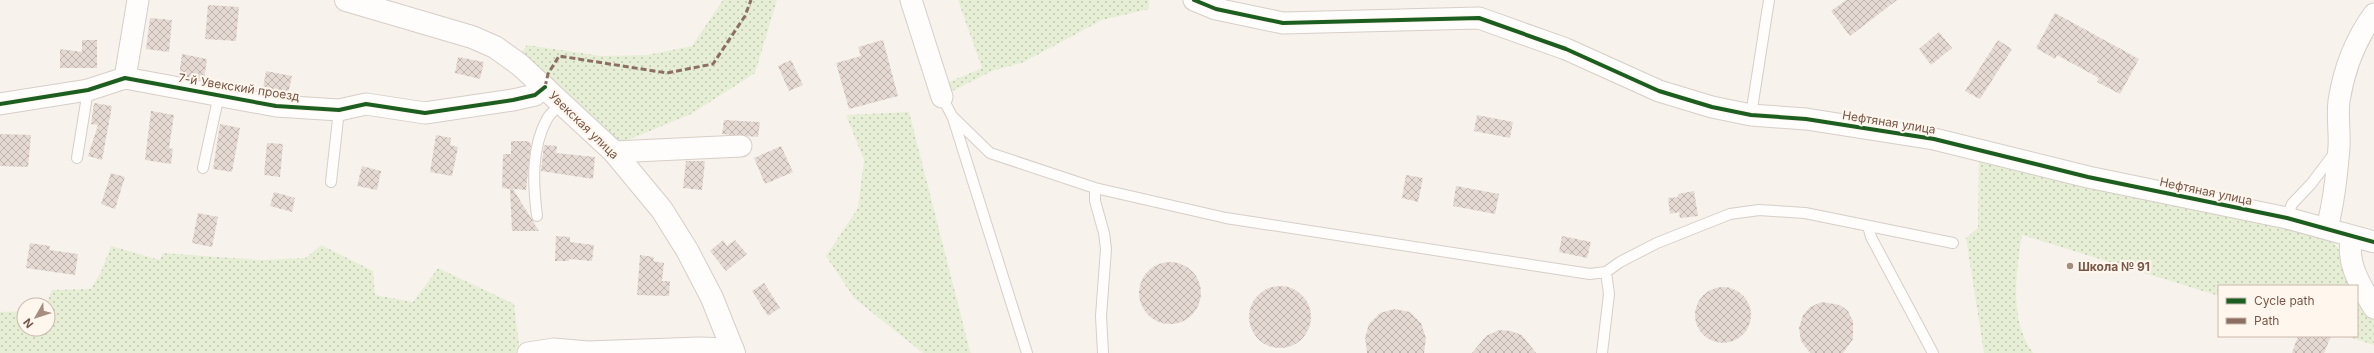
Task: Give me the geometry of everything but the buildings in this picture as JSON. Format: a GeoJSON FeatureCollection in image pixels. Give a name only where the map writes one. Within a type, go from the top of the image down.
{"type":"FeatureCollection","features":[{"type":"Feature","properties":{"kind":"street"},"geometry":{"type":"LineString","coordinates":[[125,78],[138,0]]}},
{"type":"Feature","properties":{"kind":"street","name":"Увекская улица"},"geometry":{"type":"LineString","coordinates":[[346,0],[472,37],[495,47],[520,65],[545,87],[614,152],[662,210],[687,250],[712,298],[734,351]]}},
{"type":"Feature","properties":{"kind":"street"},"geometry":{"type":"LineString","coordinates":[[910,0],[942,97]]}},
{"type":"Feature","properties":{"kind":"street","name":"Нефтяная улица"},"geometry":{"type":"LineString","coordinates":[[1194,0],[1216,9],[1284,23],[1479,18],[1566,49],[1659,91],[1712,107],[1751,115],[1806,119],[1934,139],[2088,177],[2288,218],[2374,242]]}},
{"type":"Feature","properties":{"kind":"street"},"geometry":{"type":"LineString","coordinates":[[2327,228],[2331,213],[2339,146],[2339,102],[2350,54],[2374,14]]}},
{"type":"Feature","properties":{"kind":"street","name":"7-й Увекский проезд"},"geometry":{"type":"LineString","coordinates":[[0,104],[88,90],[125,78],[276,106],[339,110],[366,104],[425,113],[513,100],[536,95],[545,87]]}},
{"type":"Feature","properties":{"kind":"street"},"geometry":{"type":"LineString","coordinates":[[614,152],[741,146]]}},
{"type":"Feature","properties":{"kind":"street"},"geometry":{"type":"LineString","coordinates":[[2352,236],[2349,249],[2356,277],[2374,308]]}},
{"type":"Feature","properties":{"kind":"street"},"geometry":{"type":"LineString","coordinates":[[528,353],[554,349],[588,352],[699,348],[734,351]]}},
{"type":"Feature","properties":{"kind":"lane"},"geometry":{"type":"LineString","coordinates":[[1751,115],[1769,0]]}},
{"type":"Feature","properties":{"kind":"lane"},"geometry":{"type":"LineString","coordinates":[[77,158],[88,90]]}},
{"type":"Feature","properties":{"kind":"lane"},"geometry":{"type":"LineString","coordinates":[[203,168],[219,95]]}},
{"type":"Feature","properties":{"kind":"lane"},"geometry":{"type":"LineString","coordinates":[[942,97],[952,116],[1027,353]]}},
{"type":"Feature","properties":{"kind":"lane"},"geometry":{"type":"LineString","coordinates":[[537,216],[533,179],[539,136],[548,117],[562,103]]}},
{"type":"Feature","properties":{"kind":"lane"},"geometry":{"type":"LineString","coordinates":[[331,182],[339,110]]}},
{"type":"Feature","properties":{"kind":"lane"},"geometry":{"type":"LineString","coordinates":[[952,116],[990,153],[1095,188],[1226,218],[1590,274],[1606,272],[1620,262],[1656,243],[1730,214],[1759,210],[1805,213],[1953,243]]}},
{"type":"Feature","properties":{"kind":"lane"},"geometry":{"type":"LineString","coordinates":[[2288,218],[2292,204],[2311,184],[2339,146]]}},
{"type":"Feature","properties":{"kind":"lane"},"geometry":{"type":"LineString","coordinates":[[1095,188],[1094,201],[1104,233],[1106,249],[1101,316],[1103,353]]}},
{"type":"Feature","properties":{"kind":"lane"},"geometry":{"type":"LineString","coordinates":[[1868,226],[1871,238],[1933,353]]}},
{"type":"Feature","properties":{"kind":"lane"},"geometry":{"type":"LineString","coordinates":[[1602,353],[1609,294],[1606,272]]}},
{"type":"Feature","properties":{"kind":"green space"},"geometry":{"type":"Polygon","coordinates":[[[723,0],[777,0],[755,73],[691,114],[618,144],[521,53],[527,45],[601,56],[647,55],[692,46],[723,0]]]}},
{"type":"Feature","properties":{"kind":"green space"},"geometry":{"type":"Polygon","coordinates":[[[958,0],[1149,0],[1149,9],[1102,20],[1024,62],[992,71],[950,92],[947,83],[982,68],[958,0]]]}},
{"type":"Feature","properties":{"kind":"green space"},"geometry":{"type":"Polygon","coordinates":[[[909,112],[971,353],[923,353],[854,298],[826,256],[858,208],[864,160],[846,115],[909,112]]]}},
{"type":"Feature","properties":{"kind":"green space"},"geometry":{"type":"Polygon","coordinates":[[[1979,161],[2284,227],[2334,243],[2339,250],[2354,285],[2218,285],[2218,296],[2022,235],[2017,280],[2017,311],[2025,340],[2033,353],[1984,353],[1966,238],[1978,228],[1979,161]]]}},
{"type":"Feature","properties":{"kind":"green space"},"geometry":{"type":"Polygon","coordinates":[[[321,245],[373,271],[375,295],[413,302],[438,268],[514,304],[519,345],[516,353],[0,353],[0,312],[16,311],[16,337],[56,337],[56,297],[49,297],[52,290],[91,289],[101,272],[111,246],[160,260],[163,253],[261,260],[306,258],[321,245]]]}},
{"type":"Feature","properties":{"kind":"green space"},"geometry":{"type":"Polygon","coordinates":[[[2358,293],[2374,319],[2374,345],[2349,337],[2358,337],[2358,293]]]}},
{"type":"Feature","properties":{"kind":"marked path"},"geometry":{"type":"LineString","coordinates":[[545,87],[548,74],[559,56],[667,73],[713,64],[745,16],[751,0]]}},
{"type":"Feature","properties":{"kind":"cycle path"},"geometry":{"type":"LineString","coordinates":[[1194,0],[1216,9],[1283,23],[1479,18],[1566,49],[1659,91],[1712,107],[1751,115],[1806,119],[1934,139],[2088,177],[2287,218],[2374,242]]}},
{"type":"Feature","properties":{"kind":"cycle path"},"geometry":{"type":"LineString","coordinates":[[0,104],[88,90],[125,78],[276,106],[339,110],[366,104],[425,113],[513,100],[535,95],[545,87]]}},
{"type":"Feature","properties":{"kind":"place","name":"Школа № 91"},"geometry":{"type":"Point","coordinates":[2070,266]}}]}
